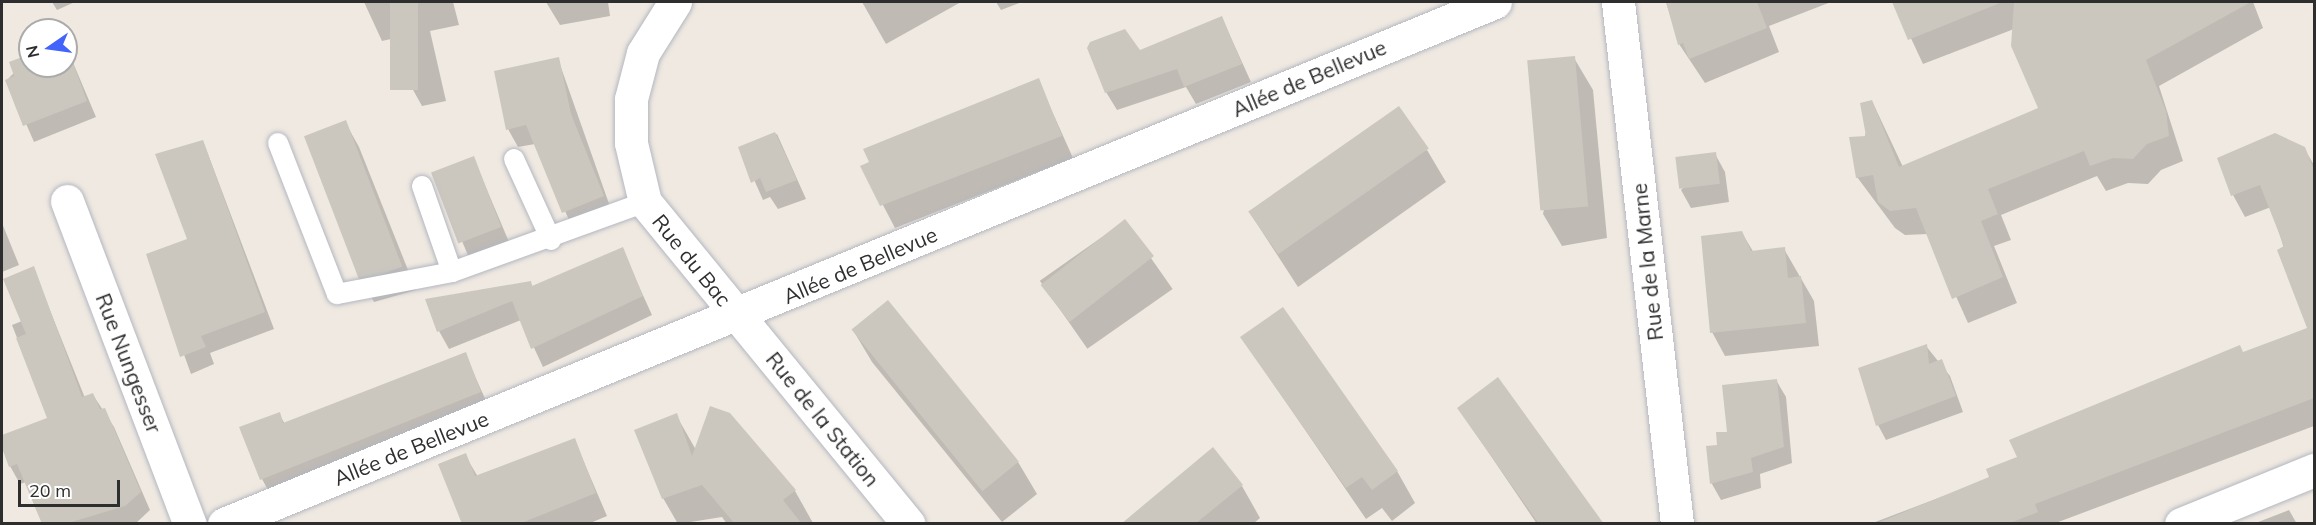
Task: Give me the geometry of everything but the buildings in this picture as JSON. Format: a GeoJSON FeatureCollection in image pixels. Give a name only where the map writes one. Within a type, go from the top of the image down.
{"type":"FeatureCollection","features":[{"type":"Feature","properties":{"kind":"street","name":"Rue du Bac"},"geometry":{"type":"LineString","coordinates":[[675,2],[643,53],[631,99],[631,143],[645,202],[737,316]]}},
{"type":"Feature","properties":{"kind":"street","name":"Allée de Bellevue"},"geometry":{"type":"LineString","coordinates":[[224,524],[737,316],[1495,2]]}},
{"type":"Feature","properties":{"kind":"street","name":"Rue de la Marne"},"geometry":{"type":"LineString","coordinates":[[1617,2],[1677,524]]}},
{"type":"Feature","properties":{"kind":"street","name":"Rue Nungesser"},"geometry":{"type":"LineString","coordinates":[[67,201],[190,524]]}},
{"type":"Feature","properties":{"kind":"street","name":"Rue de la Station"},"geometry":{"type":"LineString","coordinates":[[737,316],[909,524]]}},
{"type":"Feature","properties":{"kind":"street"},"geometry":{"type":"LineString","coordinates":[[2181,524],[2314,470]]}},
{"type":"Feature","properties":{"kind":"lane"},"geometry":{"type":"LineString","coordinates":[[278,143],[337,294],[452,272],[551,240],[645,202]]}},
{"type":"Feature","properties":{"kind":"lane"},"geometry":{"type":"LineString","coordinates":[[514,159],[551,240]]}},
{"type":"Feature","properties":{"kind":"lane"},"geometry":{"type":"LineString","coordinates":[[422,186],[452,272]]}}]}
